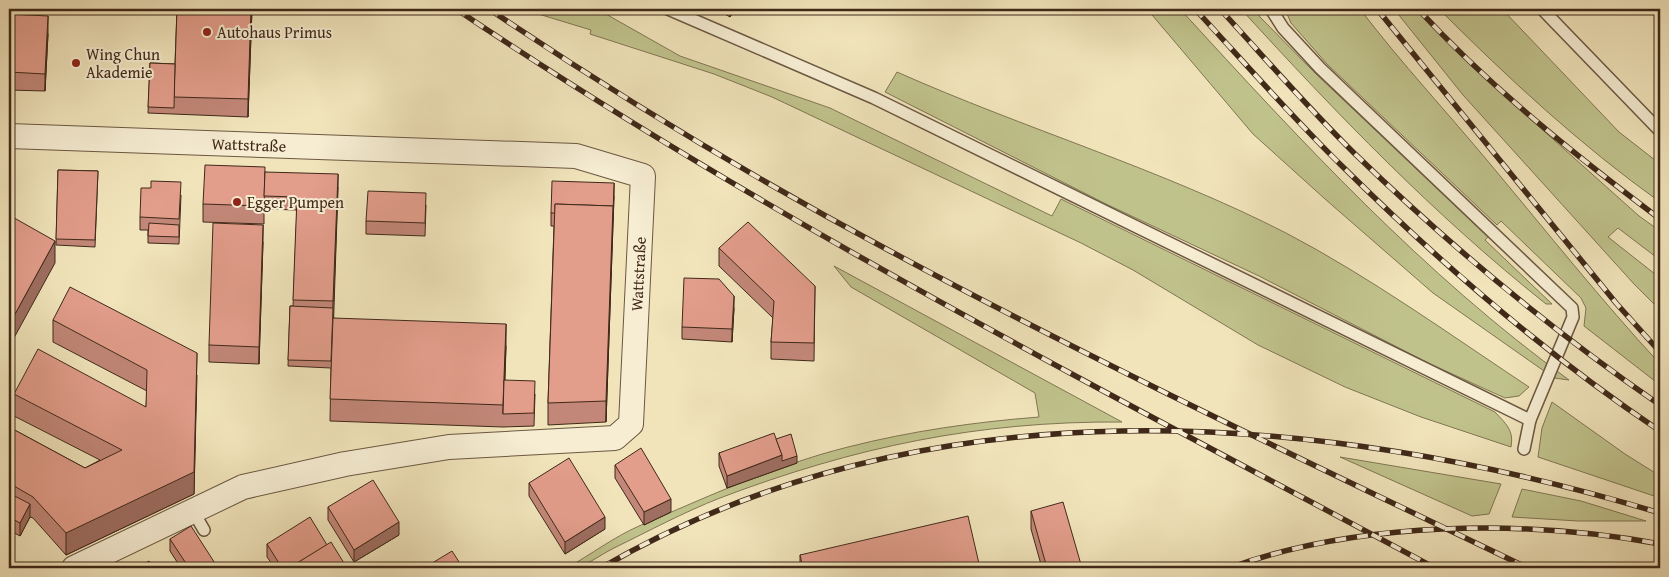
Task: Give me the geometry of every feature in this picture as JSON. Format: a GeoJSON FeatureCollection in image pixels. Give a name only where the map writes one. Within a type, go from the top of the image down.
{"type":"FeatureCollection","features":[{"type":"Feature","properties":{"kind":"street","name":"Wattstraße"},"geometry":{"type":"LineString","coordinates":[[9,136],[576,156],[643,176],[631,424],[615,438],[449,447],[345,464],[243,487],[199,520],[74,568]]}},
{"type":"Feature","properties":{"kind":"lane"},"geometry":{"type":"LineString","coordinates":[[668,9],[874,98],[1530,420]]}},
{"type":"Feature","properties":{"kind":"lane"},"geometry":{"type":"LineString","coordinates":[[1270,9],[1283,28],[1320,68],[1572,308],[1573,317],[1530,420],[1524,449]]}},
{"type":"Feature","properties":{"kind":"lane"},"geometry":{"type":"LineString","coordinates":[[1542,9],[1660,130]]}},
{"type":"Feature","properties":{"kind":"green space"},"geometry":{"type":"Polygon","coordinates":[[[522,9],[597,9],[680,56],[830,108],[1052,216],[1061,199],[1495,412],[1506,424],[1510,432],[1511,447],[1421,417],[1345,387],[1258,345],[1133,270],[1081,243],[772,97],[714,74],[590,34],[591,30],[522,9]]]}},
{"type":"Feature","properties":{"kind":"green space"},"geometry":{"type":"Polygon","coordinates":[[[1147,9],[1180,9],[1271,108],[1414,251],[1515,339],[1569,380],[1554,378],[1433,293],[1325,199],[1253,134],[1147,9]]]}},
{"type":"Feature","properties":{"kind":"green space"},"geometry":{"type":"Polygon","coordinates":[[[1241,9],[1255,9],[1260,17],[1316,74],[1488,237],[1485,240],[1552,304],[1546,304],[1504,270],[1425,199],[1313,87],[1241,9]]]}},
{"type":"Feature","properties":{"kind":"green space"},"geometry":{"type":"Polygon","coordinates":[[[1285,9],[1360,9],[1595,291],[1660,364],[1660,385],[1584,326],[1586,308],[1581,298],[1501,221],[1497,225],[1327,64],[1291,23],[1285,9]]]}},
{"type":"Feature","properties":{"kind":"green space"},"geometry":{"type":"Polygon","coordinates":[[[1394,9],[1415,9],[1470,65],[1639,216],[1660,231],[1660,260],[1618,228],[1608,237],[1660,278],[1660,310],[1634,284],[1463,95],[1394,9]]]}},
{"type":"Feature","properties":{"kind":"green space"},"geometry":{"type":"Polygon","coordinates":[[[1439,9],[1502,9],[1619,132],[1660,164],[1660,202],[1601,158],[1545,110],[1439,9]]]}},
{"type":"Feature","properties":{"kind":"green space"},"geometry":{"type":"Polygon","coordinates":[[[897,72],[945,93],[1142,169],[1239,210],[1286,233],[1379,287],[1529,387],[1519,396],[1505,398],[1428,363],[1259,276],[1106,204],[885,92],[897,72]]]}},
{"type":"Feature","properties":{"kind":"green space"},"geometry":{"type":"Polygon","coordinates":[[[834,266],[1122,422],[1017,426],[967,432],[868,451],[819,464],[720,498],[693,509],[586,564],[567,568],[630,530],[742,482],[821,454],[872,441],[919,432],[967,424],[1039,417],[1035,393],[851,287],[834,266]]]}},
{"type":"Feature","properties":{"kind":"green space"},"geometry":{"type":"Polygon","coordinates":[[[1552,402],[1625,454],[1660,476],[1660,498],[1538,457],[1542,428],[1552,402]]]}},
{"type":"Feature","properties":{"kind":"green space"},"geometry":{"type":"Polygon","coordinates":[[[1340,457],[1501,484],[1489,514],[1472,516],[1340,457]]]}},
{"type":"Feature","properties":{"kind":"green space"},"geometry":{"type":"Polygon","coordinates":[[[1522,489],[1581,501],[1646,521],[1578,521],[1512,517],[1522,489]]]}},
{"type":"Feature","properties":{"kind":"building"},"geometry":{"type":"Polygon","coordinates":[[[177,9],[251,9],[248,99],[174,97],[177,9]]]}},
{"type":"Feature","properties":{"kind":"building"},"geometry":{"type":"Polygon","coordinates":[[[9,14],[48,16],[45,74],[9,72],[9,14]]]}},
{"type":"Feature","properties":{"kind":"building"},"geometry":{"type":"Polygon","coordinates":[[[150,63],[175,64],[174,108],[148,107],[150,63]]]}},
{"type":"Feature","properties":{"kind":"building"},"geometry":{"type":"Polygon","coordinates":[[[205,165],[265,167],[264,206],[203,204],[205,165]]]}},
{"type":"Feature","properties":{"kind":"building"},"geometry":{"type":"Polygon","coordinates":[[[58,170],[98,171],[95,240],[56,239],[58,170]]]}},
{"type":"Feature","properties":{"kind":"building"},"geometry":{"type":"Polygon","coordinates":[[[265,172],[338,174],[333,301],[293,300],[297,197],[264,196],[265,172]]]}},
{"type":"Feature","properties":{"kind":"building"},"geometry":{"type":"Polygon","coordinates":[[[151,181],[181,182],[179,219],[140,217],[141,188],[151,188],[151,181]]]}},
{"type":"Feature","properties":{"kind":"building"},"geometry":{"type":"Polygon","coordinates":[[[552,181],[614,183],[613,215],[613,206],[555,204],[555,213],[551,213],[552,181]]]}},
{"type":"Feature","properties":{"kind":"building"},"geometry":{"type":"Polygon","coordinates":[[[368,191],[426,193],[425,223],[366,221],[368,191]]]}},
{"type":"Feature","properties":{"kind":"building"},"geometry":{"type":"Polygon","coordinates":[[[555,204],[613,206],[606,401],[548,403],[555,204]]]}},
{"type":"Feature","properties":{"kind":"building"},"geometry":{"type":"Polygon","coordinates":[[[9,215],[55,241],[9,325],[9,215]]]}},
{"type":"Feature","properties":{"kind":"building"},"geometry":{"type":"Polygon","coordinates":[[[748,222],[815,286],[814,343],[771,342],[774,301],[719,248],[748,222]]]}},
{"type":"Feature","properties":{"kind":"building"},"geometry":{"type":"Polygon","coordinates":[[[149,223],[179,225],[179,237],[148,236],[149,223]]]}},
{"type":"Feature","properties":{"kind":"building"},"geometry":{"type":"Polygon","coordinates":[[[213,223],[263,225],[259,347],[209,345],[213,223]]]}},
{"type":"Feature","properties":{"kind":"building"},"geometry":{"type":"Polygon","coordinates":[[[684,278],[719,279],[734,296],[732,329],[682,327],[684,278]]]}},
{"type":"Feature","properties":{"kind":"building"},"geometry":{"type":"Polygon","coordinates":[[[70,287],[197,353],[194,472],[66,533],[33,497],[9,483],[9,427],[85,468],[122,450],[14,394],[38,349],[146,407],[147,370],[53,320],[70,287]]]}},
{"type":"Feature","properties":{"kind":"building"},"geometry":{"type":"Polygon","coordinates":[[[290,306],[333,308],[331,361],[288,360],[290,306]]]}},
{"type":"Feature","properties":{"kind":"building"},"geometry":{"type":"Polygon","coordinates":[[[333,318],[506,324],[503,405],[330,399],[333,318]]]}},
{"type":"Feature","properties":{"kind":"building"},"geometry":{"type":"Polygon","coordinates":[[[504,380],[535,381],[534,413],[503,414],[504,380]]]}},
{"type":"Feature","properties":{"kind":"building"},"geometry":{"type":"Polygon","coordinates":[[[774,433],[782,455],[727,476],[719,453],[774,433]]]}},
{"type":"Feature","properties":{"kind":"building"},"geometry":{"type":"Polygon","coordinates":[[[791,434],[797,456],[782,461],[782,455],[776,439],[791,434]]]}},
{"type":"Feature","properties":{"kind":"building"},"geometry":{"type":"Polygon","coordinates":[[[641,448],[671,499],[644,512],[615,465],[641,448]]]}},
{"type":"Feature","properties":{"kind":"building"},"geometry":{"type":"Polygon","coordinates":[[[569,458],[605,517],[565,542],[529,483],[569,458]]]}},
{"type":"Feature","properties":{"kind":"building"},"geometry":{"type":"Polygon","coordinates":[[[373,480],[399,522],[354,550],[328,507],[373,480]]]}},
{"type":"Feature","properties":{"kind":"building"},"geometry":{"type":"Polygon","coordinates":[[[9,493],[30,504],[20,523],[9,517],[9,493]]]}},
{"type":"Feature","properties":{"kind":"building"},"geometry":{"type":"Polygon","coordinates":[[[1063,502],[1082,568],[1047,568],[1031,511],[1063,502]]]}},
{"type":"Feature","properties":{"kind":"building"},"geometry":{"type":"Polygon","coordinates":[[[968,516],[980,568],[803,568],[800,555],[968,516]]]}},
{"type":"Feature","properties":{"kind":"building"},"geometry":{"type":"Polygon","coordinates":[[[310,517],[327,545],[289,568],[282,568],[267,544],[310,517]]]}},
{"type":"Feature","properties":{"kind":"building"},"geometry":{"type":"Polygon","coordinates":[[[191,526],[218,568],[189,568],[170,539],[191,526]]]}},
{"type":"Feature","properties":{"kind":"building"},"geometry":{"type":"Polygon","coordinates":[[[331,542],[347,568],[289,568],[331,542]]]}},
{"type":"Feature","properties":{"kind":"building"},"geometry":{"type":"Polygon","coordinates":[[[452,551],[463,568],[424,568],[452,551]]]}},
{"type":"Feature","properties":{"kind":"building"},"geometry":{"type":"Polygon","coordinates":[[[149,561],[153,568],[137,568],[149,561]]]}},
{"type":"Feature","properties":{"kind":"railway"},"geometry":{"type":"LineString","coordinates":[[456,9],[574,86],[694,160],[938,301],[1435,568]]}},
{"type":"Feature","properties":{"kind":"railway"},"geometry":{"type":"LineString","coordinates":[[489,9],[686,135],[890,251],[1127,374],[1528,568]]}},
{"type":"Feature","properties":{"kind":"railway"},"geometry":{"type":"LineString","coordinates":[[1195,9],[1323,147],[1416,237],[1535,339],[1618,402],[1660,431]]}},
{"type":"Feature","properties":{"kind":"railway"},"geometry":{"type":"LineString","coordinates":[[1220,9],[1337,136],[1427,221],[1464,254],[1579,347],[1660,405]]}},
{"type":"Feature","properties":{"kind":"railway"},"geometry":{"type":"LineString","coordinates":[[1377,9],[1616,303],[1660,352]]}},
{"type":"Feature","properties":{"kind":"railway"},"geometry":{"type":"LineString","coordinates":[[1418,9],[1475,66],[1534,120],[1660,219]]}},
{"type":"Feature","properties":{"kind":"railway"},"geometry":{"type":"LineString","coordinates":[[601,568],[725,507],[854,465],[987,441],[1122,431],[1258,435],[1394,451],[1528,478],[1660,513]]}},
{"type":"Feature","properties":{"kind":"railway"},"geometry":{"type":"LineString","coordinates":[[1229,568],[1279,552],[1332,541],[1387,533],[1443,529],[1499,528],[1554,531],[1608,536],[1660,544]]}},
{"type":"Feature","properties":{"kind":"place","name":"Autohaus Primus"},"geometry":{"type":"Point","coordinates":[207,32]}},
{"type":"Feature","properties":{"kind":"place","name":"Wing Chun Akademie"},"geometry":{"type":"Point","coordinates":[76,63]}},
{"type":"Feature","properties":{"kind":"place","name":"Egger Pumpen"},"geometry":{"type":"Point","coordinates":[237,202]}}]}
